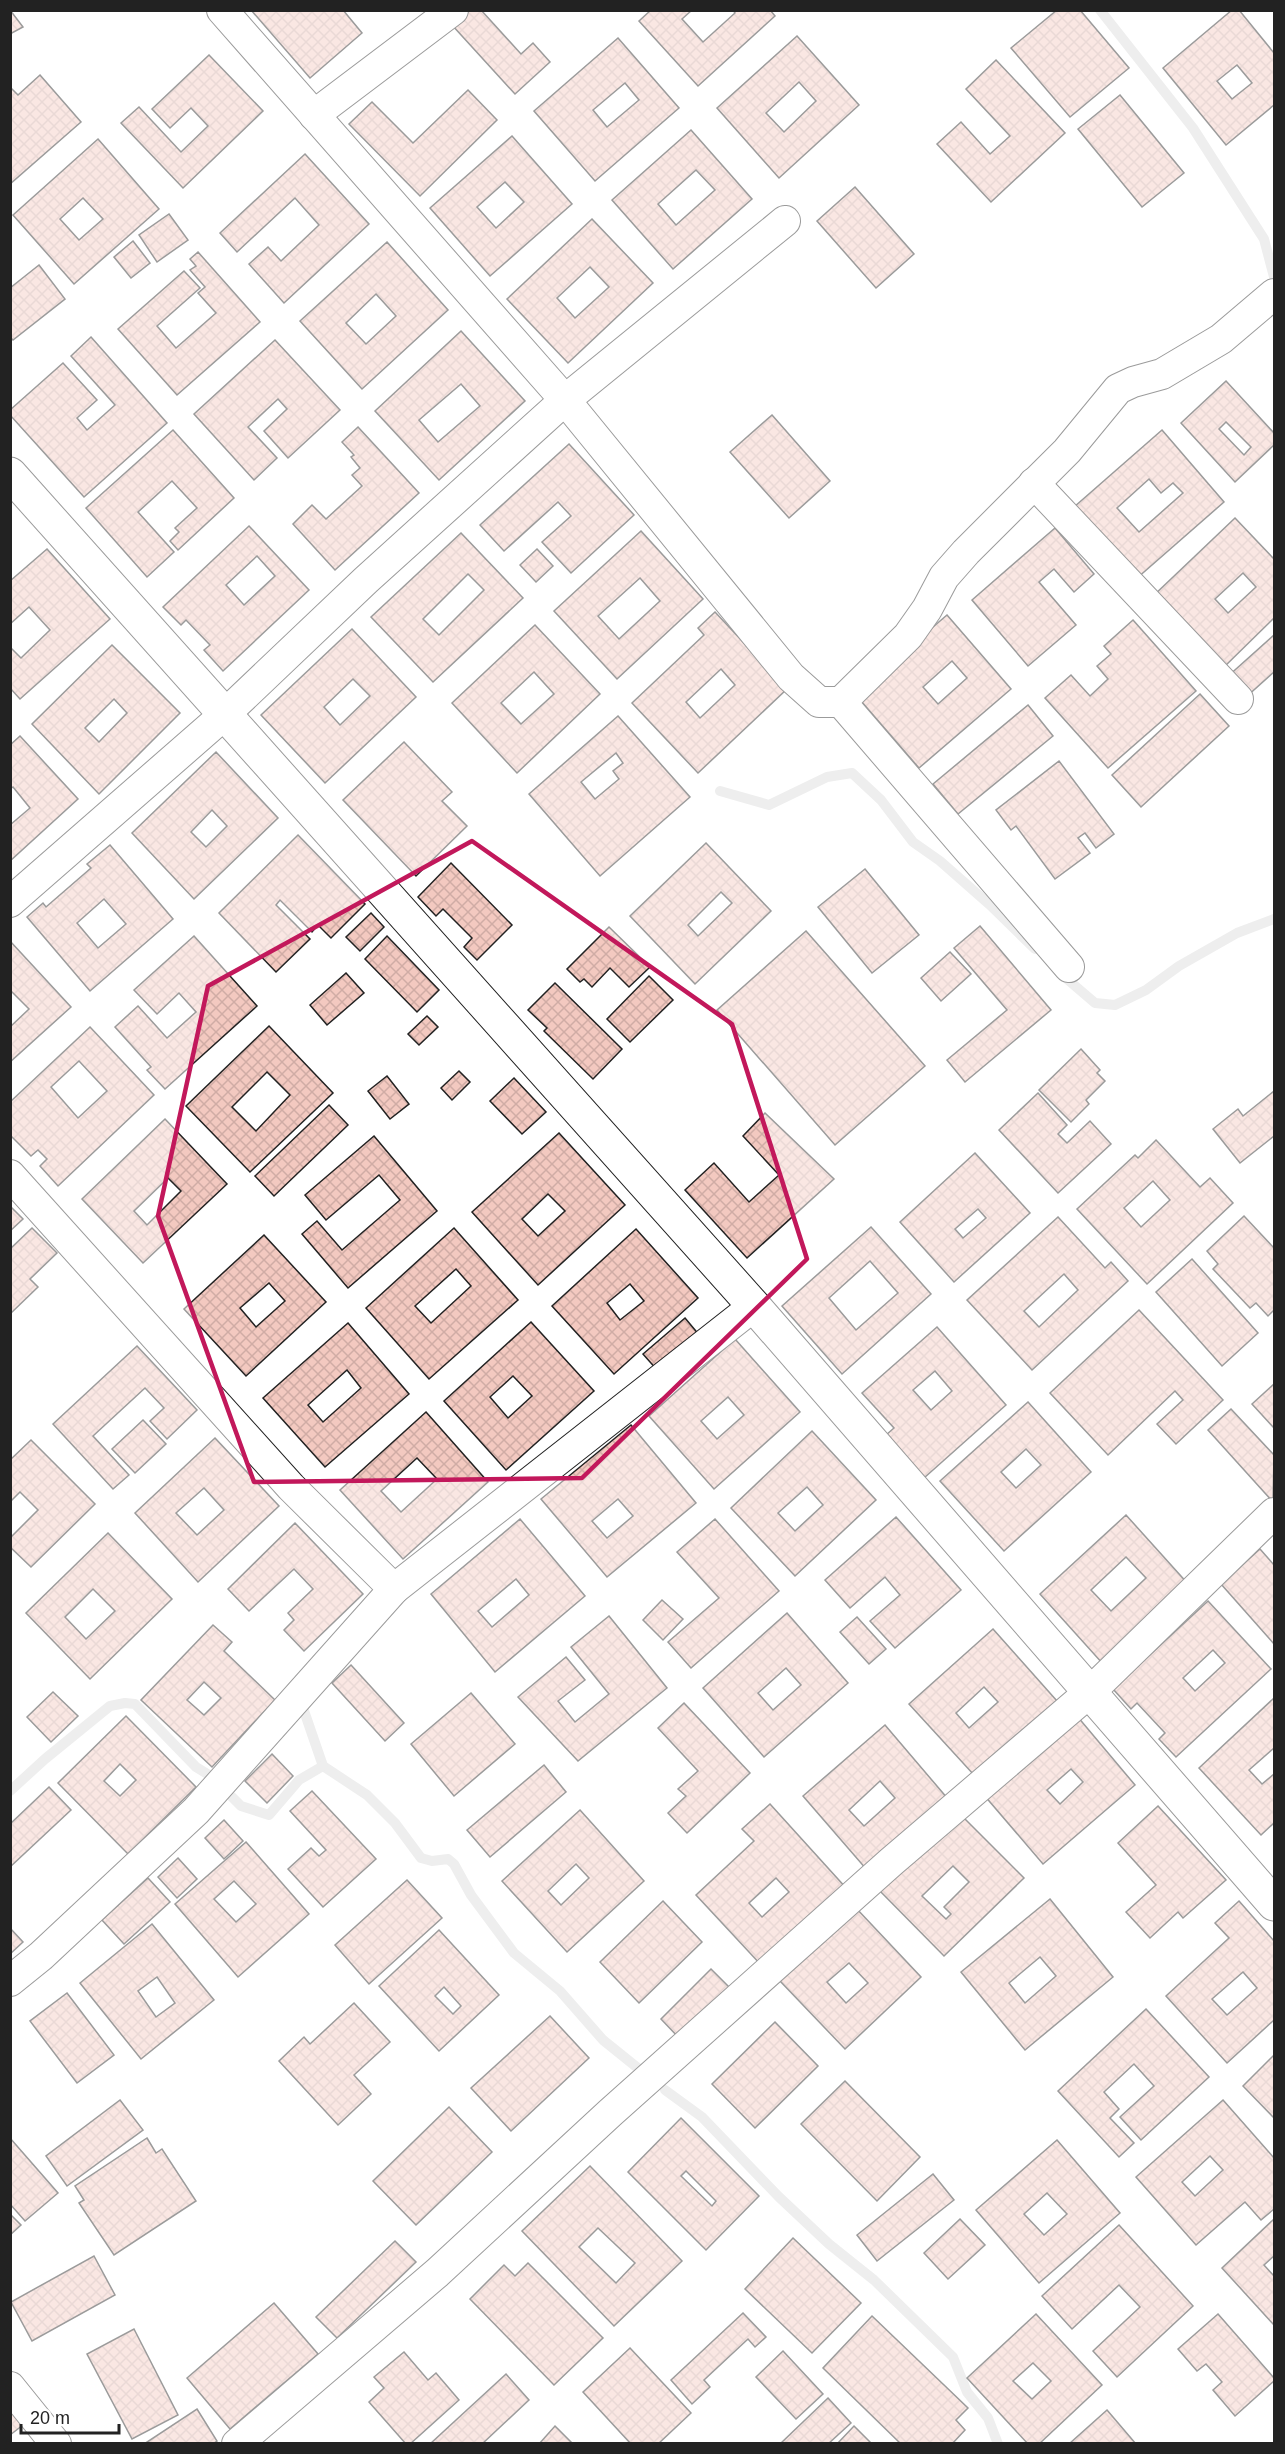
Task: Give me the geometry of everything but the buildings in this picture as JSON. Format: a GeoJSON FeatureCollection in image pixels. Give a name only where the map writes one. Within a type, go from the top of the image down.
{"type":"FeatureCollection","features":[{"type":"Feature","properties":{"kind":"street"},"geometry":{"type":"LineString","coordinates":[[222,10],[566,400],[791,677],[819,702],[841,702],[908,636],[927,609],[944,577],[1067,451],[1118,389],[1162,374],[1221,339],[1275,294]]}},
{"type":"Feature","properties":{"kind":"street"},"geometry":{"type":"LineString","coordinates":[[314,115],[453,10]]}},
{"type":"Feature","properties":{"kind":"street"},"geometry":{"type":"LineString","coordinates":[[10,902],[224,715],[366,580],[566,400],[785,221]]}},
{"type":"Feature","properties":{"kind":"street"},"geometry":{"type":"LineString","coordinates":[[10,474],[754,1306],[1275,1904]]}},
{"type":"Feature","properties":{"kind":"street"},"geometry":{"type":"LineString","coordinates":[[1034,483],[1238,699]]}},
{"type":"Feature","properties":{"kind":"street"},"geometry":{"type":"LineString","coordinates":[[841,702],[1069,967]]}},
{"type":"Feature","properties":{"kind":"street"},"geometry":{"type":"LineString","coordinates":[[10,1174],[291,1487],[394,1589]]}},
{"type":"Feature","properties":{"kind":"street"},"geometry":{"type":"LineString","coordinates":[[10,1981],[41,1956],[196,1810],[394,1589],[754,1306]]}},
{"type":"Feature","properties":{"kind":"street"},"geometry":{"type":"LineString","coordinates":[[237,2444],[437,2273],[610,2113],[874,1878],[1091,1691],[1275,1513]]}},
{"type":"Feature","properties":{"kind":"street"},"geometry":{"type":"LineString","coordinates":[[10,2387],[56,2444]]}},
{"type":"Feature","properties":{"kind":"highlighted area"},"geometry":{"type":"Polygon","coordinates":[[[472,841],[732,1024],[807,1259],[582,1478],[254,1482],[158,1216],[208,986],[472,841]]]}},
{"type":"Feature","properties":{"kind":"waterway"},"geometry":{"type":"LineString","coordinates":[[1100,10],[1193,128],[1264,239],[1274,277]]}},
{"type":"Feature","properties":{"kind":"waterway"},"geometry":{"type":"LineString","coordinates":[[720,791],[769,805],[827,777],[852,773],[881,800],[913,842],[940,861],[1035,949]]}},
{"type":"Feature","properties":{"kind":"waterway"},"geometry":{"type":"LineString","coordinates":[[1060,973],[1095,1003],[1115,1005],[1146,990],[1179,966],[1237,933],[1274,919]]}},
{"type":"Feature","properties":{"kind":"waterway"},"geometry":{"type":"LineString","coordinates":[[10,1791],[110,1706],[125,1703],[135,1704],[196,1767],[217,1780]]}},
{"type":"Feature","properties":{"kind":"waterway"},"geometry":{"type":"LineString","coordinates":[[302,1705],[323,1766],[367,1795],[395,1823],[421,1858],[432,1861],[448,1859],[454,1864],[471,1895],[514,1953],[560,1991],[603,2040],[639,2069]]}},
{"type":"Feature","properties":{"kind":"waterway"},"geometry":{"type":"LineString","coordinates":[[232,1797],[241,1806],[269,1815],[299,1780],[323,1766]]}},
{"type":"Feature","properties":{"kind":"waterway"},"geometry":{"type":"LineString","coordinates":[[665,2090],[702,2117],[779,2197],[829,2244],[874,2280],[953,2357],[967,2392],[988,2418],[998,2444]]}}]}
